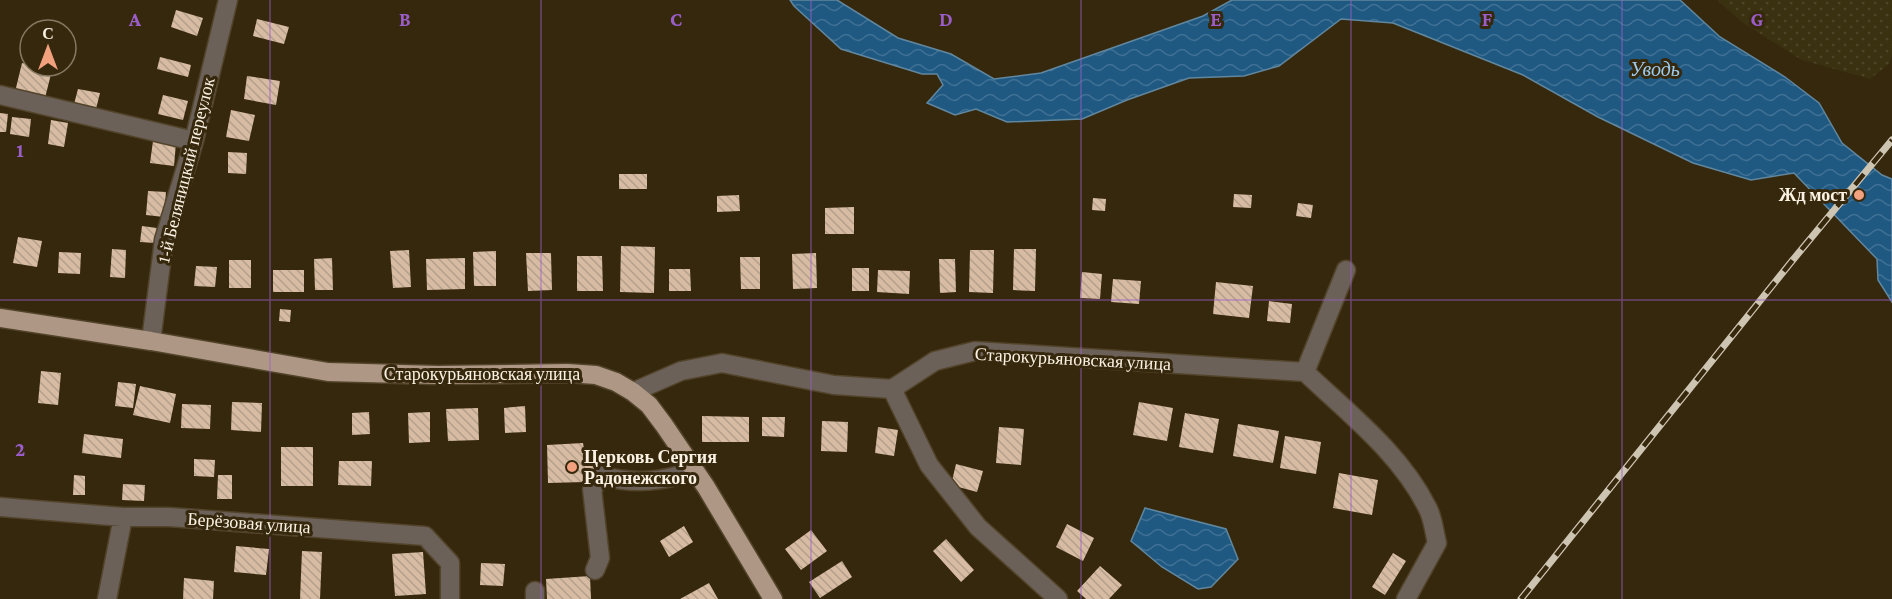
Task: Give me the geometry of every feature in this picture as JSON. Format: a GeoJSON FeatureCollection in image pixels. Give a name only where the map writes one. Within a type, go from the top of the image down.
{"type":"FeatureCollection","features":[{"type":"Feature","properties":{"kind":"main road","name":"Старокурьяновская улица"},"geometry":{"type":"LineString","coordinates":[[0,318],[151,340],[328,372],[438,375],[567,373],[596,375],[616,382],[649,405],[695,471],[773,599]]}},
{"type":"Feature","properties":{"kind":"street","name":"1-й Беляницкий переулок"},"geometry":{"type":"LineString","coordinates":[[151,340],[164,240],[194,141],[228,0]]}},
{"type":"Feature","properties":{"kind":"street"},"geometry":{"type":"LineString","coordinates":[[0,95],[194,141]]}},
{"type":"Feature","properties":{"kind":"street"},"geometry":{"type":"LineString","coordinates":[[1346,270],[1305,372],[1407,473],[1429,509],[1437,543],[1406,599]]}},
{"type":"Feature","properties":{"kind":"street","name":"Старокурьяновская улица"},"geometry":{"type":"LineString","coordinates":[[892,389],[935,361],[975,351],[1305,372]]}},
{"type":"Feature","properties":{"kind":"street"},"geometry":{"type":"LineString","coordinates":[[633,392],[681,371],[722,363],[834,385],[892,389],[929,465],[978,527],[1058,599]]}},
{"type":"Feature","properties":{"kind":"street"},"geometry":{"type":"LineString","coordinates":[[596,570],[600,558],[592,489],[602,476],[616,480],[645,482],[664,480],[695,471]]}},
{"type":"Feature","properties":{"kind":"street","name":"Берёзовая улица"},"geometry":{"type":"LineString","coordinates":[[0,507],[425,536],[450,562],[450,599]]}},
{"type":"Feature","properties":{"kind":"street"},"geometry":{"type":"LineString","coordinates":[[107,599],[123,517]]}},
{"type":"Feature","properties":{"kind":"sand"},"geometry":{"type":"Polygon","coordinates":[[[1717,0],[1892,0],[1892,55],[1889,64],[1870,79],[1802,60],[1743,23],[1717,0]]]}},
{"type":"Feature","properties":{"kind":"water","name":"Уводь"},"geometry":{"type":"Polygon","coordinates":[[[790,0],[837,0],[898,38],[951,54],[994,79],[1041,73],[1203,16],[1232,0],[1680,0],[1720,37],[1785,77],[1819,103],[1842,143],[1882,175],[1892,179],[1892,302],[1878,280],[1877,259],[1794,173],[1751,180],[1693,163],[1598,117],[1523,75],[1393,23],[1341,19],[1279,66],[1244,76],[1189,78],[1082,119],[1007,122],[976,109],[955,115],[927,103],[943,85],[937,74],[922,74],[841,49],[790,0]]]}},
{"type":"Feature","properties":{"kind":"water"},"geometry":{"type":"Polygon","coordinates":[[[1145,508],[1226,529],[1238,559],[1211,587],[1198,589],[1162,567],[1131,541],[1145,508]]]}},
{"type":"Feature","properties":{"kind":"building"},"geometry":{"type":"Polygon","coordinates":[[[176,10],[203,18],[197,36],[171,27],[176,10]]]}},
{"type":"Feature","properties":{"kind":"building"},"geometry":{"type":"Polygon","coordinates":[[[257,19],[289,27],[284,44],[253,36],[257,19]]]}},
{"type":"Feature","properties":{"kind":"building"},"geometry":{"type":"Polygon","coordinates":[[[160,57],[191,65],[188,77],[157,69],[160,57]]]}},
{"type":"Feature","properties":{"kind":"building"},"geometry":{"type":"Polygon","coordinates":[[[247,76],[280,81],[276,105],[244,99],[247,76]]]}},
{"type":"Feature","properties":{"kind":"building"},"geometry":{"type":"Polygon","coordinates":[[[18,78],[50,78],[45,98],[15,92],[18,78]]]}},
{"type":"Feature","properties":{"kind":"building"},"geometry":{"type":"Polygon","coordinates":[[[78,89],[100,93],[96,109],[74,104],[78,89]]]}},
{"type":"Feature","properties":{"kind":"building"},"geometry":{"type":"Polygon","coordinates":[[[163,95],[188,101],[183,120],[158,114],[163,95]]]}},
{"type":"Feature","properties":{"kind":"building"},"geometry":{"type":"Polygon","coordinates":[[[231,110],[255,115],[249,141],[226,137],[231,110]]]}},
{"type":"Feature","properties":{"kind":"building"},"geometry":{"type":"Polygon","coordinates":[[[0,113],[8,114],[6,132],[0,132],[0,113]]]}},
{"type":"Feature","properties":{"kind":"building"},"geometry":{"type":"Polygon","coordinates":[[[12,117],[31,119],[29,137],[10,134],[12,117]]]}},
{"type":"Feature","properties":{"kind":"building"},"geometry":{"type":"Polygon","coordinates":[[[51,120],[68,123],[64,147],[48,144],[51,120]]]}},
{"type":"Feature","properties":{"kind":"building"},"geometry":{"type":"Polygon","coordinates":[[[153,141],[176,143],[174,166],[150,163],[153,141]]]}},
{"type":"Feature","properties":{"kind":"building"},"geometry":{"type":"Polygon","coordinates":[[[228,152],[247,153],[246,174],[228,173],[228,152]]]}},
{"type":"Feature","properties":{"kind":"building"},"geometry":{"type":"Polygon","coordinates":[[[619,174],[647,174],[647,189],[619,189],[619,174]]]}},
{"type":"Feature","properties":{"kind":"building"},"geometry":{"type":"Polygon","coordinates":[[[148,191],[166,192],[164,217],[146,215],[148,191]]]}},
{"type":"Feature","properties":{"kind":"building"},"geometry":{"type":"Polygon","coordinates":[[[1234,194],[1252,195],[1251,208],[1233,207],[1234,194]]]}},
{"type":"Feature","properties":{"kind":"building"},"geometry":{"type":"Polygon","coordinates":[[[739,195],[740,211],[717,212],[717,196],[739,195]]]}},
{"type":"Feature","properties":{"kind":"building"},"geometry":{"type":"Polygon","coordinates":[[[1093,198],[1106,199],[1105,211],[1092,210],[1093,198]]]}},
{"type":"Feature","properties":{"kind":"building"},"geometry":{"type":"Polygon","coordinates":[[[1298,203],[1313,205],[1311,218],[1296,216],[1298,203]]]}},
{"type":"Feature","properties":{"kind":"building"},"geometry":{"type":"Polygon","coordinates":[[[854,207],[854,234],[825,234],[825,208],[854,207]]]}},
{"type":"Feature","properties":{"kind":"building"},"geometry":{"type":"Polygon","coordinates":[[[142,226],[157,228],[155,243],[140,242],[142,226]]]}},
{"type":"Feature","properties":{"kind":"building"},"geometry":{"type":"Polygon","coordinates":[[[18,237],[42,241],[37,267],[13,263],[18,237]]]}},
{"type":"Feature","properties":{"kind":"building"},"geometry":{"type":"Polygon","coordinates":[[[621,246],[655,247],[654,293],[620,292],[621,246]]]}},
{"type":"Feature","properties":{"kind":"building"},"geometry":{"type":"Polygon","coordinates":[[[112,249],[126,250],[125,278],[110,277],[112,249]]]}},
{"type":"Feature","properties":{"kind":"building"},"geometry":{"type":"Polygon","coordinates":[[[1014,249],[1036,249],[1035,291],[1013,290],[1014,249]]]}},
{"type":"Feature","properties":{"kind":"building"},"geometry":{"type":"Polygon","coordinates":[[[409,250],[411,287],[393,288],[390,251],[409,250]]]}},
{"type":"Feature","properties":{"kind":"building"},"geometry":{"type":"Polygon","coordinates":[[[970,250],[994,250],[993,293],[969,292],[970,250]]]}},
{"type":"Feature","properties":{"kind":"building"},"geometry":{"type":"Polygon","coordinates":[[[496,251],[496,286],[474,286],[473,252],[496,251]]]}},
{"type":"Feature","properties":{"kind":"building"},"geometry":{"type":"Polygon","coordinates":[[[59,252],[81,253],[80,274],[58,273],[59,252]]]}},
{"type":"Feature","properties":{"kind":"building"},"geometry":{"type":"Polygon","coordinates":[[[526,253],[551,253],[552,290],[528,291],[526,253]]]}},
{"type":"Feature","properties":{"kind":"building"},"geometry":{"type":"Polygon","coordinates":[[[816,253],[817,288],[793,289],[792,254],[816,253]]]}},
{"type":"Feature","properties":{"kind":"building"},"geometry":{"type":"Polygon","coordinates":[[[577,256],[602,256],[603,291],[577,291],[577,256]]]}},
{"type":"Feature","properties":{"kind":"building"},"geometry":{"type":"Polygon","coordinates":[[[740,257],[760,257],[760,289],[741,289],[740,257]]]}},
{"type":"Feature","properties":{"kind":"building"},"geometry":{"type":"Polygon","coordinates":[[[332,258],[333,290],[315,290],[314,259],[332,258]]]}},
{"type":"Feature","properties":{"kind":"building"},"geometry":{"type":"Polygon","coordinates":[[[465,258],[465,289],[427,290],[426,259],[465,258]]]}},
{"type":"Feature","properties":{"kind":"building"},"geometry":{"type":"Polygon","coordinates":[[[939,259],[955,259],[956,292],[940,293],[939,259]]]}},
{"type":"Feature","properties":{"kind":"building"},"geometry":{"type":"Polygon","coordinates":[[[229,260],[251,260],[251,288],[229,288],[229,260]]]}},
{"type":"Feature","properties":{"kind":"building"},"geometry":{"type":"Polygon","coordinates":[[[196,266],[217,267],[215,287],[194,286],[196,266]]]}},
{"type":"Feature","properties":{"kind":"building"},"geometry":{"type":"Polygon","coordinates":[[[852,268],[869,268],[869,291],[852,291],[852,268]]]}},
{"type":"Feature","properties":{"kind":"building"},"geometry":{"type":"Polygon","coordinates":[[[669,269],[690,269],[691,291],[669,291],[669,269]]]}},
{"type":"Feature","properties":{"kind":"building"},"geometry":{"type":"Polygon","coordinates":[[[273,270],[304,270],[304,292],[273,292],[273,270]]]}},
{"type":"Feature","properties":{"kind":"building"},"geometry":{"type":"Polygon","coordinates":[[[878,270],[910,271],[909,294],[877,292],[878,270]]]}},
{"type":"Feature","properties":{"kind":"building"},"geometry":{"type":"Polygon","coordinates":[[[1082,272],[1102,274],[1100,299],[1080,298],[1082,272]]]}},
{"type":"Feature","properties":{"kind":"building"},"geometry":{"type":"Polygon","coordinates":[[[1113,279],[1141,281],[1139,304],[1111,302],[1113,279]]]}},
{"type":"Feature","properties":{"kind":"building"},"geometry":{"type":"Polygon","coordinates":[[[1216,282],[1253,286],[1249,318],[1213,314],[1216,282]]]}},
{"type":"Feature","properties":{"kind":"building"},"geometry":{"type":"Polygon","coordinates":[[[1269,301],[1292,304],[1290,323],[1267,321],[1269,301]]]}},
{"type":"Feature","properties":{"kind":"building"},"geometry":{"type":"Polygon","coordinates":[[[280,309],[291,310],[290,322],[279,321],[280,309]]]}},
{"type":"Feature","properties":{"kind":"building"},"geometry":{"type":"Polygon","coordinates":[[[41,371],[61,373],[58,405],[38,403],[41,371]]]}},
{"type":"Feature","properties":{"kind":"building"},"geometry":{"type":"Polygon","coordinates":[[[118,382],[136,384],[133,408],[115,406],[118,382]]]}},
{"type":"Feature","properties":{"kind":"building"},"geometry":{"type":"Polygon","coordinates":[[[140,386],[176,394],[170,423],[133,415],[140,386]]]}},
{"type":"Feature","properties":{"kind":"building"},"geometry":{"type":"Polygon","coordinates":[[[232,402],[262,403],[261,432],[231,430],[232,402]]]}},
{"type":"Feature","properties":{"kind":"building"},"geometry":{"type":"Polygon","coordinates":[[[1139,402],[1173,408],[1167,441],[1133,435],[1139,402]]]}},
{"type":"Feature","properties":{"kind":"building"},"geometry":{"type":"Polygon","coordinates":[[[182,404],[211,405],[210,429],[181,428],[182,404]]]}},
{"type":"Feature","properties":{"kind":"building"},"geometry":{"type":"Polygon","coordinates":[[[525,406],[526,432],[505,433],[504,408],[525,406]]]}},
{"type":"Feature","properties":{"kind":"building"},"geometry":{"type":"Polygon","coordinates":[[[478,408],[479,440],[448,441],[446,409],[478,408]]]}},
{"type":"Feature","properties":{"kind":"building"},"geometry":{"type":"Polygon","coordinates":[[[369,412],[370,434],[352,435],[352,413],[369,412]]]}},
{"type":"Feature","properties":{"kind":"building"},"geometry":{"type":"Polygon","coordinates":[[[430,412],[430,442],[409,443],[408,413],[430,412]]]}},
{"type":"Feature","properties":{"kind":"building"},"geometry":{"type":"Polygon","coordinates":[[[1185,413],[1219,419],[1213,453],[1179,447],[1185,413]]]}},
{"type":"Feature","properties":{"kind":"building"},"geometry":{"type":"Polygon","coordinates":[[[702,416],[749,417],[749,442],[702,442],[702,416]]]}},
{"type":"Feature","properties":{"kind":"building"},"geometry":{"type":"Polygon","coordinates":[[[762,417],[785,417],[784,437],[762,436],[762,417]]]}},
{"type":"Feature","properties":{"kind":"building"},"geometry":{"type":"Polygon","coordinates":[[[822,421],[848,422],[847,452],[821,451],[822,421]]]}},
{"type":"Feature","properties":{"kind":"building"},"geometry":{"type":"Polygon","coordinates":[[[1238,424],[1279,431],[1273,463],[1233,456],[1238,424]]]}},
{"type":"Feature","properties":{"kind":"building"},"geometry":{"type":"Polygon","coordinates":[[[878,427],[898,430],[894,456],[875,453],[878,427]]]}},
{"type":"Feature","properties":{"kind":"building"},"geometry":{"type":"Polygon","coordinates":[[[999,427],[1024,429],[1021,465],[996,463],[999,427]]]}},
{"type":"Feature","properties":{"kind":"building"},"geometry":{"type":"Polygon","coordinates":[[[84,434],[123,439],[121,458],[82,453],[84,434]]]}},
{"type":"Feature","properties":{"kind":"building"},"geometry":{"type":"Polygon","coordinates":[[[1285,436],[1321,442],[1316,474],[1280,468],[1285,436]]]}},
{"type":"Feature","properties":{"kind":"building","name":"Церковь Сергия Радонежского"},"geometry":{"type":"Polygon","coordinates":[[[583,443],[584,449],[593,453],[598,462],[594,472],[585,476],[585,482],[548,483],[547,445],[583,443]]]}},
{"type":"Feature","properties":{"kind":"building"},"geometry":{"type":"Polygon","coordinates":[[[281,447],[313,447],[313,486],[281,486],[281,447]]]}},
{"type":"Feature","properties":{"kind":"building"},"geometry":{"type":"Polygon","coordinates":[[[194,459],[215,460],[214,477],[194,476],[194,459]]]}},
{"type":"Feature","properties":{"kind":"building"},"geometry":{"type":"Polygon","coordinates":[[[339,461],[372,461],[371,486],[338,485],[339,461]]]}},
{"type":"Feature","properties":{"kind":"building"},"geometry":{"type":"Polygon","coordinates":[[[956,464],[983,471],[977,492],[951,485],[956,464]]]}},
{"type":"Feature","properties":{"kind":"building"},"geometry":{"type":"Polygon","coordinates":[[[1339,473],[1378,480],[1372,515],[1333,508],[1339,473]]]}},
{"type":"Feature","properties":{"kind":"building"},"geometry":{"type":"Polygon","coordinates":[[[74,475],[85,476],[85,495],[73,495],[74,475]]]}},
{"type":"Feature","properties":{"kind":"building"},"geometry":{"type":"Polygon","coordinates":[[[218,475],[232,475],[232,499],[217,499],[218,475]]]}},
{"type":"Feature","properties":{"kind":"building"},"geometry":{"type":"Polygon","coordinates":[[[123,484],[145,485],[144,501],[122,500],[123,484]]]}},
{"type":"Feature","properties":{"kind":"building"},"geometry":{"type":"Polygon","coordinates":[[[1067,524],[1094,538],[1083,561],[1056,547],[1067,524]]]}},
{"type":"Feature","properties":{"kind":"building"},"geometry":{"type":"Polygon","coordinates":[[[684,526],[693,542],[669,557],[660,541],[684,526]]]}},
{"type":"Feature","properties":{"kind":"building"},"geometry":{"type":"Polygon","coordinates":[[[811,530],[827,551],[801,570],[785,549],[811,530]]]}},
{"type":"Feature","properties":{"kind":"building"},"geometry":{"type":"Polygon","coordinates":[[[946,539],[974,570],[961,582],[933,551],[946,539]]]}},
{"type":"Feature","properties":{"kind":"building"},"geometry":{"type":"Polygon","coordinates":[[[236,546],[269,549],[266,575],[234,572],[236,546]]]}},
{"type":"Feature","properties":{"kind":"building"},"geometry":{"type":"Polygon","coordinates":[[[302,551],[322,552],[320,599],[300,599],[302,551]]]}},
{"type":"Feature","properties":{"kind":"building"},"geometry":{"type":"Polygon","coordinates":[[[423,552],[426,594],[395,596],[392,554],[423,552]]]}},
{"type":"Feature","properties":{"kind":"building"},"geometry":{"type":"Polygon","coordinates":[[[1393,553],[1406,561],[1385,595],[1372,587],[1393,553]]]}},
{"type":"Feature","properties":{"kind":"building"},"geometry":{"type":"Polygon","coordinates":[[[842,561],[852,577],[820,598],[809,582],[842,561]]]}},
{"type":"Feature","properties":{"kind":"building"},"geometry":{"type":"Polygon","coordinates":[[[481,563],[505,564],[503,586],[480,585],[481,563]]]}},
{"type":"Feature","properties":{"kind":"building"},"geometry":{"type":"Polygon","coordinates":[[[1100,566],[1122,585],[1109,599],[1086,599],[1077,591],[1100,566]]]}},
{"type":"Feature","properties":{"kind":"building"},"geometry":{"type":"Polygon","coordinates":[[[590,576],[591,599],[547,599],[546,579],[590,576]]]}},
{"type":"Feature","properties":{"kind":"building"},"geometry":{"type":"Polygon","coordinates":[[[184,578],[214,581],[213,599],[183,599],[184,578]]]}},
{"type":"Feature","properties":{"kind":"building"},"geometry":{"type":"Polygon","coordinates":[[[709,583],[718,599],[680,599],[709,583]]]}},
{"type":"Feature","properties":{"kind":"railway"},"geometry":{"type":"LineString","coordinates":[[1521,599],[1892,140]]}},
{"type":"Feature","properties":{"kind":"place","name":"Жд мост"},"geometry":{"type":"Point","coordinates":[1859,195]}},
{"type":"Feature","properties":{"kind":"place","name":"Церковь Сергия Радонежского"},"geometry":{"type":"Point","coordinates":[572,467]}}]}
